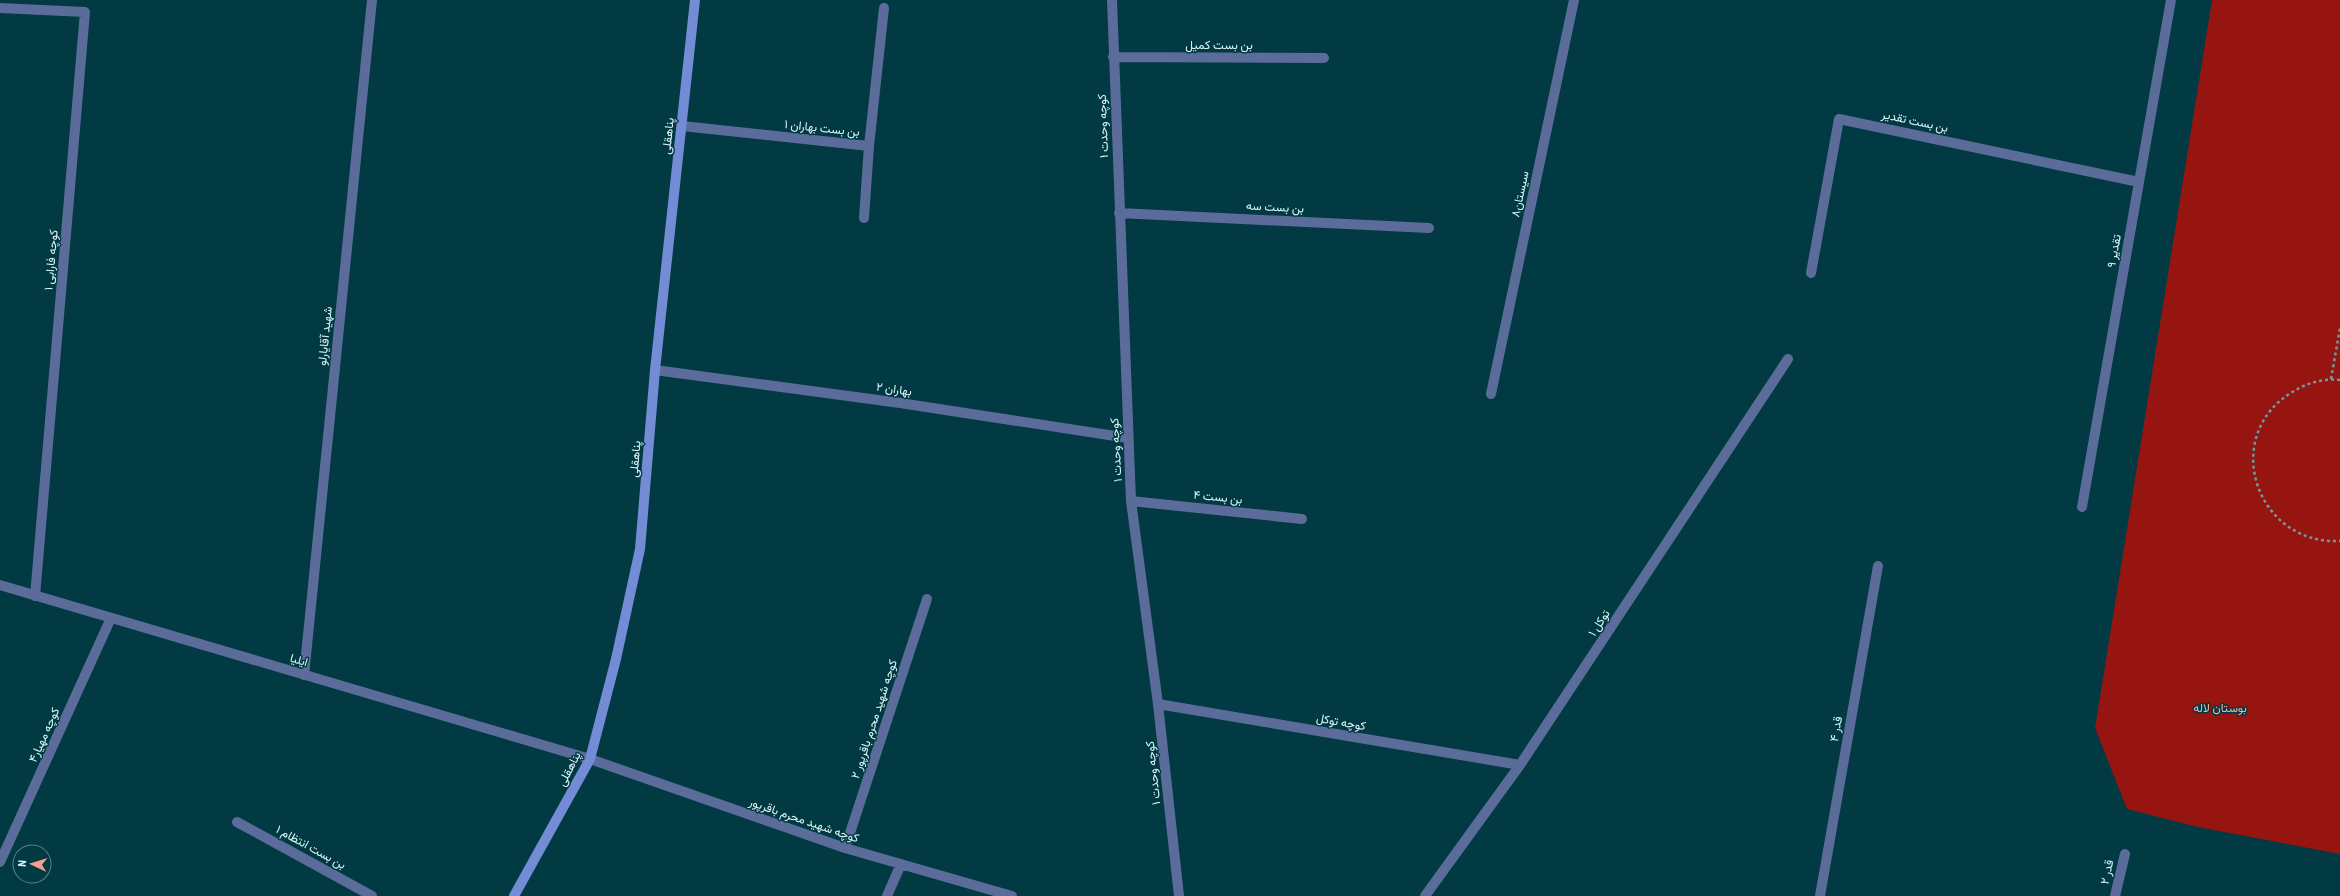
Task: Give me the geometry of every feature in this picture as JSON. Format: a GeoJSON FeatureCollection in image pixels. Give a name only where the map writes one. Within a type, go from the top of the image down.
{"type":"FeatureCollection","features":[{"type":"Feature","properties":{"kind":"street","name":"شهید آقایارلو"},"geometry":{"type":"LineString","coordinates":[[304,675],[372,0]]}},
{"type":"Feature","properties":{"kind":"street","name":"پناهقلی"},"geometry":{"type":"LineString","coordinates":[[514,896],[590,759],[616,659],[640,549],[655,370],[682,126],[694,0]]}},
{"type":"Feature","properties":{"kind":"street","name":"کوچه وحدت ۱"},"geometry":{"type":"LineString","coordinates":[[1112,0],[1131,501],[1158,704],[1179,896]]}},
{"type":"Feature","properties":{"kind":"street","name":"سیستان۸"},"geometry":{"type":"LineString","coordinates":[[1491,394],[1574,0]]}},
{"type":"Feature","properties":{"kind":"street","name":"۹ تقدیر"},"geometry":{"type":"LineString","coordinates":[[2082,507],[2171,0]]}},
{"type":"Feature","properties":{"kind":"street","name":"۱ کوچه فارابی"},"geometry":{"type":"LineString","coordinates":[[0,8],[85,12],[35,596]]}},
{"type":"Feature","properties":{"kind":"street","name":"بن بست بهاران ۱"},"geometry":{"type":"LineString","coordinates":[[682,126],[869,146],[884,8]]}},
{"type":"Feature","properties":{"kind":"street","name":"بن بست کمیل"},"geometry":{"type":"LineString","coordinates":[[1113,58],[1324,58]]}},
{"type":"Feature","properties":{"kind":"street","name":"بن بست تقدیر"},"geometry":{"type":"LineString","coordinates":[[1811,273],[1839,118],[2139,182]]}},
{"type":"Feature","properties":{"kind":"street"},"geometry":{"type":"LineString","coordinates":[[864,218],[869,146]]}},
{"type":"Feature","properties":{"kind":"street","name":"بن بست سه"},"geometry":{"type":"LineString","coordinates":[[1119,213],[1429,228]]}},
{"type":"Feature","properties":{"kind":"street","name":"توکل ۱"},"geometry":{"type":"LineString","coordinates":[[1425,896],[1520,765],[1788,359]]}},
{"type":"Feature","properties":{"kind":"street","name":"بهاران ۲"},"geometry":{"type":"LineString","coordinates":[[655,370],[900,403],[1128,438]]}},
{"type":"Feature","properties":{"kind":"street","name":"بن بست ۴"},"geometry":{"type":"LineString","coordinates":[[1131,501],[1302,519]]}},
{"type":"Feature","properties":{"kind":"street","name":"قدر ۴"},"geometry":{"type":"LineString","coordinates":[[1820,896],[1878,566]]}},
{"type":"Feature","properties":{"kind":"street","name":"ایلیا"},"geometry":{"type":"LineString","coordinates":[[0,585],[590,759]]}},
{"type":"Feature","properties":{"kind":"street","name":"کوچه شهید محرم باقرپور ۲"},"geometry":{"type":"LineString","coordinates":[[845,848],[927,599]]}},
{"type":"Feature","properties":{"kind":"street","name":"کوچه مهیار۴"},"geometry":{"type":"LineString","coordinates":[[0,862],[111,618]]}},
{"type":"Feature","properties":{"kind":"street","name":"کوچه توکل"},"geometry":{"type":"LineString","coordinates":[[1158,704],[1520,765]]}},
{"type":"Feature","properties":{"kind":"street","name":"کوچه شهید محرم باقرپور"},"geometry":{"type":"LineString","coordinates":[[590,759],[845,848],[1012,896]]}},
{"type":"Feature","properties":{"kind":"street","name":"بن بست انتظام ۱"},"geometry":{"type":"LineString","coordinates":[[237,822],[372,896]]}},
{"type":"Feature","properties":{"kind":"street","name":"قدر ۲"},"geometry":{"type":"LineString","coordinates":[[2115,896],[2125,854]]}},
{"type":"Feature","properties":{"kind":"street"},"geometry":{"type":"LineString","coordinates":[[887,896],[901,864]]}},
{"type":"Feature","properties":{"kind":"path"},"geometry":{"type":"LineString","coordinates":[[2331,379],[2340,328]]}},
{"type":"Feature","properties":{"kind":"path"},"geometry":{"type":"LineString","coordinates":[[2340,380],[2331,379],[2304,384],[2281,398],[2264,419],[2254,444],[2253,470],[2261,497],[2276,519],[2298,534],[2324,542],[2340,541]]}},
{"type":"Feature","properties":{"kind":"green space","name":"بوستان لاله"},"geometry":{"type":"Polygon","coordinates":[[[2212,0],[2340,0],[2340,854],[2198,827],[2127,809],[2095,728],[2212,0]]]}}]}
